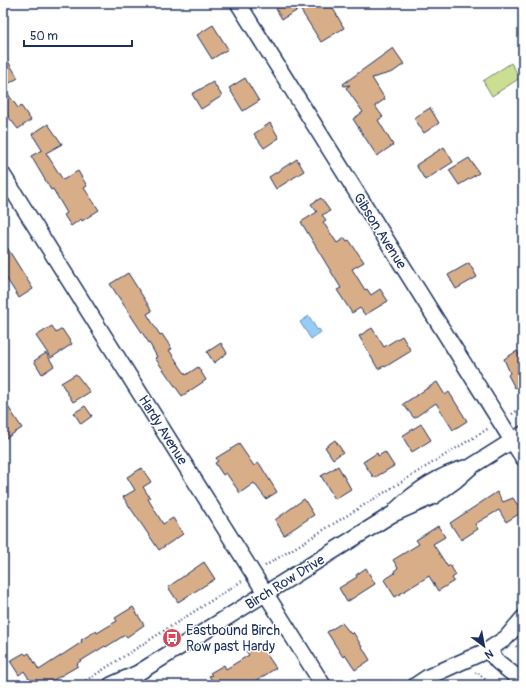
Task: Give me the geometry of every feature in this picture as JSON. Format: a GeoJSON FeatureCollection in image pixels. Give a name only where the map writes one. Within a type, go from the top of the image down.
{"type":"FeatureCollection","features":[{"type":"Feature","properties":{"kind":"street","name":"Gibson Avenue"},"geometry":{"type":"LineString","coordinates":[[238,3],[500,421],[518,437],[523,458]]}},
{"type":"Feature","properties":{"kind":"street","name":"Hardy Avenue"},"geometry":{"type":"LineString","coordinates":[[3,175],[323,685]]}},
{"type":"Feature","properties":{"kind":"street","name":"Birch Row Drive"},"geometry":{"type":"LineString","coordinates":[[111,685],[138,673],[391,515],[408,498],[422,488],[446,475],[472,466],[518,437]]}},
{"type":"Feature","properties":{"kind":"street"},"geometry":{"type":"LineString","coordinates":[[416,685],[428,677],[488,650],[506,638],[523,618]]}},
{"type":"Feature","properties":{"kind":"street"},"geometry":{"type":"LineString","coordinates":[[488,650],[498,662],[523,682]]}},
{"type":"Feature","properties":{"kind":"street","name":"Birch Row Drive"},"geometry":{"type":"LineString","coordinates":[[125,685],[138,673]]}},
{"type":"Feature","properties":{"kind":"path"},"geometry":{"type":"LineString","coordinates":[[79,685],[253,574],[523,407]]}},
{"type":"Feature","properties":{"kind":"path"},"geometry":{"type":"LineString","coordinates":[[470,674],[477,672],[491,685]]}},
{"type":"Feature","properties":{"kind":"green space"},"geometry":{"type":"Polygon","coordinates":[[[511,63],[520,78],[492,96],[483,81],[511,63]]]}},
{"type":"Feature","properties":{"kind":"water"},"geometry":{"type":"Polygon","coordinates":[[[309,316],[317,330],[319,329],[321,332],[311,339],[300,322],[309,316]]]}},
{"type":"Feature","properties":{"kind":"building"},"geometry":{"type":"Polygon","coordinates":[[[286,3],[330,3],[344,28],[321,42],[300,9],[282,19],[276,9],[286,3]]]}},
{"type":"Feature","properties":{"kind":"building"},"geometry":{"type":"Polygon","coordinates":[[[213,25],[228,49],[212,59],[197,35],[213,25]]]}},
{"type":"Feature","properties":{"kind":"building"},"geometry":{"type":"Polygon","coordinates":[[[393,48],[404,64],[393,72],[372,78],[385,99],[375,106],[383,117],[378,120],[393,145],[377,156],[353,119],[363,112],[346,88],[350,85],[344,86],[343,84],[393,48]]]}},
{"type":"Feature","properties":{"kind":"building"},"geometry":{"type":"Polygon","coordinates":[[[3,53],[18,78],[3,87],[3,53]]]}},
{"type":"Feature","properties":{"kind":"building"},"geometry":{"type":"Polygon","coordinates":[[[245,78],[259,101],[243,111],[229,88],[245,78]]]}},
{"type":"Feature","properties":{"kind":"building"},"geometry":{"type":"Polygon","coordinates":[[[213,82],[222,96],[201,109],[192,94],[213,82]]]}},
{"type":"Feature","properties":{"kind":"building"},"geometry":{"type":"Polygon","coordinates":[[[3,87],[18,108],[21,106],[31,120],[18,129],[3,110],[3,87]]]}},
{"type":"Feature","properties":{"kind":"building"},"geometry":{"type":"Polygon","coordinates":[[[430,108],[439,123],[424,133],[414,118],[430,108]]]}},
{"type":"Feature","properties":{"kind":"building"},"geometry":{"type":"Polygon","coordinates":[[[270,123],[279,138],[264,148],[254,134],[270,123]]]}},
{"type":"Feature","properties":{"kind":"building"},"geometry":{"type":"Polygon","coordinates":[[[48,124],[62,144],[46,153],[63,180],[78,171],[87,186],[84,188],[99,210],[71,226],[64,215],[67,213],[53,189],[51,190],[31,156],[42,150],[32,134],[48,124]]]}},
{"type":"Feature","properties":{"kind":"building"},"geometry":{"type":"Polygon","coordinates":[[[444,147],[453,162],[425,180],[416,165],[444,147]]]}},
{"type":"Feature","properties":{"kind":"building"},"geometry":{"type":"Polygon","coordinates":[[[469,158],[479,173],[459,185],[449,170],[469,158]]]}},
{"type":"Feature","properties":{"kind":"building"},"geometry":{"type":"Polygon","coordinates":[[[297,159],[304,171],[276,189],[269,177],[297,159]]]}},
{"type":"Feature","properties":{"kind":"building"},"geometry":{"type":"Polygon","coordinates":[[[321,198],[330,211],[322,215],[326,220],[323,222],[337,243],[345,238],[347,241],[349,240],[364,262],[352,269],[365,290],[367,289],[371,295],[380,289],[388,301],[365,315],[360,308],[352,313],[337,290],[341,288],[301,222],[317,212],[311,204],[321,198]]]}},
{"type":"Feature","properties":{"kind":"building"},"geometry":{"type":"Polygon","coordinates":[[[3,241],[33,289],[19,298],[3,273],[3,241]]]}},
{"type":"Feature","properties":{"kind":"building"},"geometry":{"type":"Polygon","coordinates":[[[469,263],[477,277],[456,289],[448,275],[469,263]]]}},
{"type":"Feature","properties":{"kind":"building"},"geometry":{"type":"Polygon","coordinates":[[[128,273],[152,311],[147,314],[160,335],[162,334],[172,349],[169,350],[186,375],[198,367],[206,380],[182,396],[155,358],[157,357],[151,346],[110,284],[128,273]]]}},
{"type":"Feature","properties":{"kind":"building"},"geometry":{"type":"Polygon","coordinates":[[[52,326],[56,333],[62,329],[72,344],[51,358],[36,336],[52,326]]]}},
{"type":"Feature","properties":{"kind":"building"},"geometry":{"type":"Polygon","coordinates":[[[372,328],[384,347],[402,336],[411,351],[385,367],[384,366],[378,369],[359,336],[372,328]]]}},
{"type":"Feature","properties":{"kind":"building"},"geometry":{"type":"Polygon","coordinates":[[[221,343],[227,353],[214,363],[207,352],[221,343]]]}},
{"type":"Feature","properties":{"kind":"building"},"geometry":{"type":"Polygon","coordinates":[[[517,351],[523,361],[523,383],[515,388],[508,375],[510,373],[504,359],[517,351]]]}},
{"type":"Feature","properties":{"kind":"building"},"geometry":{"type":"Polygon","coordinates":[[[46,353],[54,366],[42,374],[34,361],[46,353]]]}},
{"type":"Feature","properties":{"kind":"building"},"geometry":{"type":"Polygon","coordinates":[[[76,374],[90,392],[73,402],[61,383],[76,374]]]}},
{"type":"Feature","properties":{"kind":"building"},"geometry":{"type":"Polygon","coordinates":[[[437,382],[445,395],[449,392],[467,421],[453,430],[436,403],[414,418],[403,404],[437,382]]]}},
{"type":"Feature","properties":{"kind":"building"},"geometry":{"type":"Polygon","coordinates":[[[3,399],[22,428],[3,440],[3,399]]]}},
{"type":"Feature","properties":{"kind":"building"},"geometry":{"type":"Polygon","coordinates":[[[85,406],[92,416],[81,424],[74,413],[85,406]]]}},
{"type":"Feature","properties":{"kind":"building"},"geometry":{"type":"Polygon","coordinates":[[[421,424],[431,440],[412,452],[402,436],[421,424]]]}},
{"type":"Feature","properties":{"kind":"building"},"geometry":{"type":"Polygon","coordinates":[[[335,440],[343,452],[333,459],[325,447],[335,440]]]}},
{"type":"Feature","properties":{"kind":"building"},"geometry":{"type":"Polygon","coordinates":[[[239,444],[254,466],[259,463],[277,492],[266,499],[254,483],[240,493],[226,473],[223,475],[215,463],[218,461],[216,458],[239,444]]]}},
{"type":"Feature","properties":{"kind":"building"},"geometry":{"type":"Polygon","coordinates":[[[385,452],[394,466],[374,478],[363,462],[377,453],[378,456],[385,452]]]}},
{"type":"Feature","properties":{"kind":"building"},"geometry":{"type":"Polygon","coordinates":[[[338,466],[351,489],[335,499],[321,476],[338,466]]]}},
{"type":"Feature","properties":{"kind":"building"},"geometry":{"type":"Polygon","coordinates":[[[142,468],[151,482],[143,487],[150,498],[148,499],[163,524],[173,518],[183,534],[159,550],[123,497],[135,490],[127,477],[142,468]]]}},
{"type":"Feature","properties":{"kind":"building"},"geometry":{"type":"Polygon","coordinates":[[[497,492],[503,502],[513,498],[522,512],[506,522],[499,510],[475,524],[478,529],[461,540],[450,523],[497,492]]]}},
{"type":"Feature","properties":{"kind":"building"},"geometry":{"type":"Polygon","coordinates":[[[304,499],[314,515],[284,535],[275,520],[304,499]]]}},
{"type":"Feature","properties":{"kind":"building"},"geometry":{"type":"Polygon","coordinates":[[[438,526],[445,537],[433,544],[448,567],[450,565],[456,575],[452,578],[454,581],[438,591],[429,576],[395,597],[384,580],[395,573],[394,571],[398,568],[393,560],[419,544],[416,540],[438,526]]]}},
{"type":"Feature","properties":{"kind":"building"},"geometry":{"type":"Polygon","coordinates":[[[204,562],[215,579],[178,602],[168,587],[204,562]]]}},
{"type":"Feature","properties":{"kind":"building"},"geometry":{"type":"Polygon","coordinates":[[[366,568],[375,584],[347,602],[339,588],[357,577],[356,575],[366,568]]]}},
{"type":"Feature","properties":{"kind":"building"},"geometry":{"type":"Polygon","coordinates":[[[133,607],[144,625],[127,637],[125,635],[106,647],[105,646],[79,662],[77,664],[78,666],[45,685],[33,685],[24,671],[19,675],[10,661],[24,653],[26,655],[29,653],[39,670],[82,642],[81,640],[96,631],[97,633],[117,621],[115,618],[133,607]]]}},
{"type":"Feature","properties":{"kind":"building"},"geometry":{"type":"Polygon","coordinates":[[[342,623],[351,634],[353,632],[370,660],[355,670],[345,655],[343,657],[327,632],[342,623]]]}},
{"type":"Feature","properties":{"kind":"building"},"geometry":{"type":"Polygon","coordinates":[[[259,643],[276,668],[250,685],[215,685],[209,676],[212,675],[210,673],[224,665],[226,669],[249,655],[246,651],[259,643]]]}},
{"type":"Feature","properties":{"kind":"place","name":"Eastbound Birch Row past Hardy"},"geometry":{"type":"Point","coordinates":[172,638]}}]}
